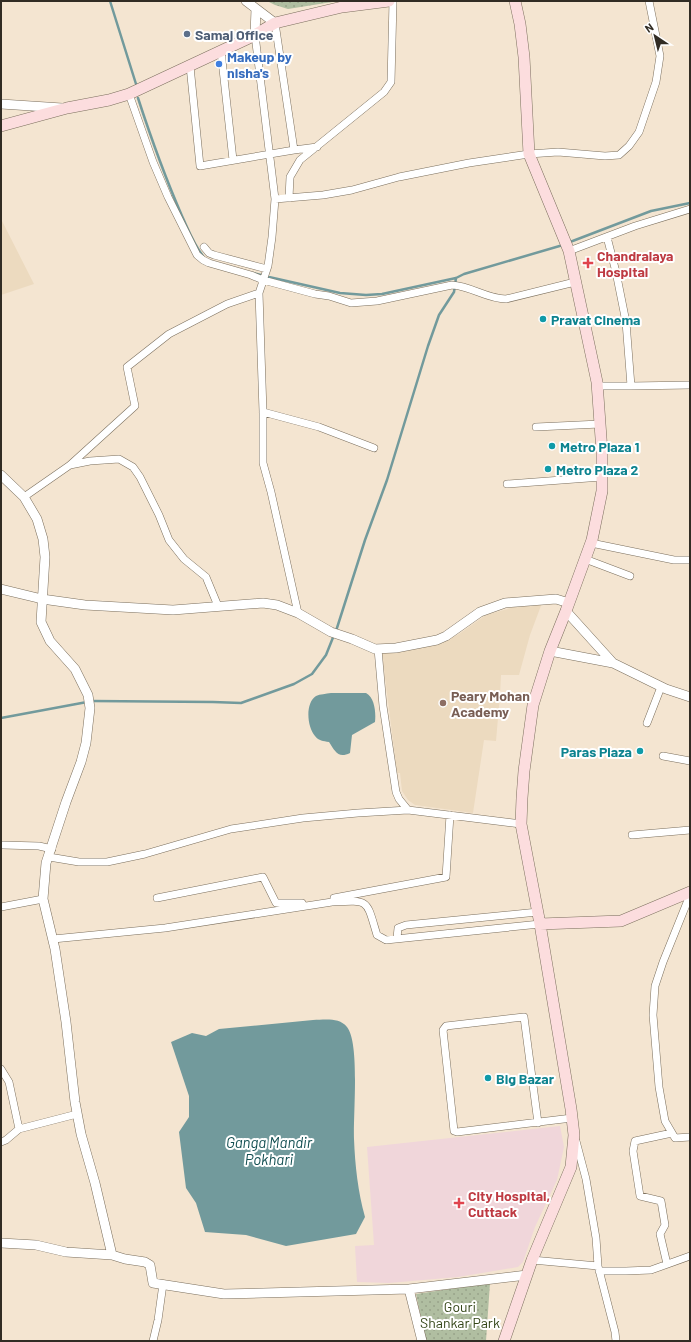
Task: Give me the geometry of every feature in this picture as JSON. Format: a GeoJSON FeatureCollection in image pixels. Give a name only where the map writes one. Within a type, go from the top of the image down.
{"type":"FeatureCollection","features":[{"type":"Feature","properties":{"kind":"main road"},"geometry":{"type":"LineString","coordinates":[[1,126],[67,108],[109,100],[128,94],[255,35],[275,23],[342,7],[389,1]]}},
{"type":"Feature","properties":{"kind":"main road"},"geometry":{"type":"LineString","coordinates":[[504,1341],[532,1260],[571,1166],[574,1135],[572,1118],[538,912],[521,824],[524,771],[533,705],[550,651],[591,544],[602,490],[597,386],[568,248],[529,154],[524,57],[520,24],[514,1]]}},
{"type":"Feature","properties":{"kind":"main road"},"geometry":{"type":"LineString","coordinates":[[540,924],[621,921],[690,892]]}},
{"type":"Feature","properties":{"kind":"street"},"geometry":{"type":"LineString","coordinates":[[246,1],[275,23],[294,150]]}},
{"type":"Feature","properties":{"kind":"street"},"geometry":{"type":"LineString","coordinates":[[290,198],[290,177],[300,160],[384,92],[391,82],[393,1]]}},
{"type":"Feature","properties":{"kind":"street"},"geometry":{"type":"LineString","coordinates":[[275,199],[323,195],[352,190],[399,177],[469,163],[529,154],[558,152],[605,156],[620,155],[629,146],[639,132],[656,82],[660,56],[649,1]]}},
{"type":"Feature","properties":{"kind":"street"},"geometry":{"type":"LineString","coordinates":[[256,9],[255,35],[275,199],[272,237],[267,269],[259,293],[263,463],[271,492],[298,613]]}},
{"type":"Feature","properties":{"kind":"street"},"geometry":{"type":"LineString","coordinates":[[221,51],[234,160]]}},
{"type":"Feature","properties":{"kind":"street"},"geometry":{"type":"LineString","coordinates":[[190,66],[200,166],[317,146]]}},
{"type":"Feature","properties":{"kind":"street"},"geometry":{"type":"LineString","coordinates":[[128,94],[162,183],[197,255],[209,263],[263,280],[315,294],[329,296],[351,303],[377,301],[452,285],[460,286],[497,299],[506,299],[575,282]]}},
{"type":"Feature","properties":{"kind":"street"},"geometry":{"type":"LineString","coordinates":[[1,104],[67,108]]}},
{"type":"Feature","properties":{"kind":"street"},"geometry":{"type":"LineString","coordinates":[[568,248],[690,209]]}},
{"type":"Feature","properties":{"kind":"street"},"geometry":{"type":"LineString","coordinates":[[606,237],[616,272],[626,322],[631,386]]}},
{"type":"Feature","properties":{"kind":"street"},"geometry":{"type":"LineString","coordinates":[[204,247],[209,253],[214,255],[267,269]]}},
{"type":"Feature","properties":{"kind":"street"},"geometry":{"type":"LineString","coordinates":[[24,498],[70,465],[135,406],[127,367],[169,334],[227,304],[259,293]]}},
{"type":"Feature","properties":{"kind":"street"},"geometry":{"type":"LineString","coordinates":[[597,386],[690,385]]}},
{"type":"Feature","properties":{"kind":"street"},"geometry":{"type":"LineString","coordinates":[[263,412],[319,427],[374,448]]}},
{"type":"Feature","properties":{"kind":"street"},"geometry":{"type":"LineString","coordinates":[[536,427],[600,424]]}},
{"type":"Feature","properties":{"kind":"street"},"geometry":{"type":"LineString","coordinates":[[70,465],[90,461],[119,459],[133,467],[140,477],[159,515],[169,540],[184,559],[206,577],[218,606]]}},
{"type":"Feature","properties":{"kind":"street"},"geometry":{"type":"LineString","coordinates":[[1,475],[24,498],[37,519],[43,539],[45,557],[41,622],[42,627],[50,641],[75,669],[88,695],[90,708],[86,743],[81,762],[66,802],[50,853],[44,879],[44,899],[53,939],[66,1022],[77,1114],[112,1255]]}},
{"type":"Feature","properties":{"kind":"street"},"geometry":{"type":"LineString","coordinates":[[507,484],[602,477]]}},
{"type":"Feature","properties":{"kind":"street"},"geometry":{"type":"LineString","coordinates":[[591,544],[674,560],[690,560]]}},
{"type":"Feature","properties":{"kind":"street"},"geometry":{"type":"LineString","coordinates":[[585,559],[630,576]]}},
{"type":"Feature","properties":{"kind":"street"},"geometry":{"type":"LineString","coordinates":[[1,589],[42,599],[86,605],[173,610],[263,603],[277,605],[298,613],[330,632],[352,639],[374,649],[396,648],[437,640],[446,636],[480,612],[505,603],[556,599],[568,607],[613,663]]}},
{"type":"Feature","properties":{"kind":"street"},"geometry":{"type":"LineString","coordinates":[[378,648],[383,706],[396,792],[399,799],[408,810]]}},
{"type":"Feature","properties":{"kind":"street"},"geometry":{"type":"LineString","coordinates":[[550,651],[613,663],[661,687],[690,697]]}},
{"type":"Feature","properties":{"kind":"street"},"geometry":{"type":"LineString","coordinates":[[647,723],[661,687]]}},
{"type":"Feature","properties":{"kind":"street"},"geometry":{"type":"LineString","coordinates":[[663,756],[690,761]]}},
{"type":"Feature","properties":{"kind":"street"},"geometry":{"type":"LineString","coordinates":[[3,845],[39,846],[50,853],[79,862],[107,862],[144,854],[231,830],[303,818],[408,810],[521,824]]}},
{"type":"Feature","properties":{"kind":"street"},"geometry":{"type":"LineString","coordinates":[[157,898],[263,877],[276,903],[304,903],[446,877],[450,815]]}},
{"type":"Feature","properties":{"kind":"street"},"geometry":{"type":"LineString","coordinates":[[632,835],[690,830]]}},
{"type":"Feature","properties":{"kind":"street"},"geometry":{"type":"LineString","coordinates":[[690,895],[655,986],[653,1015],[659,1087],[665,1121],[675,1138],[690,1137]]}},
{"type":"Feature","properties":{"kind":"street"},"geometry":{"type":"LineString","coordinates":[[1,907],[44,899]]}},
{"type":"Feature","properties":{"kind":"street"},"geometry":{"type":"LineString","coordinates":[[53,939],[165,928],[332,902],[357,901],[364,903],[369,908],[377,935],[386,940],[540,924]]}},
{"type":"Feature","properties":{"kind":"street"},"geometry":{"type":"LineString","coordinates":[[397,938],[398,928],[406,925],[538,912]]}},
{"type":"Feature","properties":{"kind":"street"},"geometry":{"type":"LineString","coordinates":[[538,1122],[524,1017],[446,1026],[443,1030],[454,1131],[457,1132],[572,1118]]}},
{"type":"Feature","properties":{"kind":"street"},"geometry":{"type":"LineString","coordinates":[[1,1069],[9,1082],[19,1129]]}},
{"type":"Feature","properties":{"kind":"street"},"geometry":{"type":"LineString","coordinates":[[1,1142],[6,1140],[19,1129],[77,1114]]}},
{"type":"Feature","properties":{"kind":"street"},"geometry":{"type":"LineString","coordinates":[[667,1264],[660,1234],[665,1225],[661,1201],[640,1196],[632,1151],[635,1141],[672,1133]]}},
{"type":"Feature","properties":{"kind":"street"},"geometry":{"type":"LineString","coordinates":[[574,1135],[586,1179],[596,1238],[599,1268],[616,1341]]}},
{"type":"Feature","properties":{"kind":"street"},"geometry":{"type":"LineString","coordinates":[[1,1243],[36,1245],[66,1252],[112,1255],[125,1259],[145,1262],[150,1265],[153,1283],[224,1294],[409,1289],[527,1275]]}},
{"type":"Feature","properties":{"kind":"street"},"geometry":{"type":"LineString","coordinates":[[532,1260],[626,1272],[651,1270],[690,1256]]}},
{"type":"Feature","properties":{"kind":"street"},"geometry":{"type":"LineString","coordinates":[[153,1341],[158,1320],[162,1284]]}},
{"type":"Feature","properties":{"kind":"street"},"geometry":{"type":"LineString","coordinates":[[409,1289],[422,1341]]}},
{"type":"Feature","properties":{"kind":"shaded area"},"geometry":{"type":"Polygon","coordinates":[[[1,219],[34,284],[1,295],[1,219]]]}},
{"type":"Feature","properties":{"kind":"shaded area","name":"Peary Mohan Academy"},"geometry":{"type":"Polygon","coordinates":[[[542,603],[530,635],[519,675],[501,675],[496,741],[484,740],[473,813],[415,805],[408,800],[402,791],[400,773],[397,773],[382,653],[401,652],[442,643],[459,634],[486,615],[518,606],[542,603]]]}},
{"type":"Feature","properties":{"kind":"shaded area","name":"City Hospital, Cuttack"},"geometry":{"type":"Polygon","coordinates":[[[560,1126],[564,1147],[557,1180],[535,1227],[523,1262],[518,1267],[458,1277],[389,1283],[357,1282],[355,1246],[374,1245],[367,1147],[560,1126]]]}},
{"type":"Feature","properties":{"kind":"green space"},"geometry":{"type":"Polygon","coordinates":[[[267,1],[332,1],[332,2],[288,9],[267,1]]]}},
{"type":"Feature","properties":{"kind":"green space","name":"Gouri Shankar Park"},"geometry":{"type":"Polygon","coordinates":[[[490,1283],[486,1341],[426,1341],[416,1294],[490,1283]]]}},
{"type":"Feature","properties":{"kind":"water"},"geometry":{"type":"Polygon","coordinates":[[[331,693],[366,693],[371,698],[374,706],[375,722],[352,735],[350,753],[346,755],[340,755],[335,751],[329,742],[318,739],[310,727],[308,715],[312,699],[318,695],[331,693]]]}},
{"type":"Feature","properties":{"kind":"water","name":"Ganga Mandir Pokhari"},"geometry":{"type":"Polygon","coordinates":[[[313,1020],[336,1020],[347,1027],[351,1035],[355,1063],[355,1159],[365,1217],[356,1234],[286,1246],[246,1235],[205,1232],[196,1203],[186,1188],[179,1132],[189,1117],[189,1096],[171,1042],[192,1033],[206,1036],[219,1029],[313,1020]]]}},
{"type":"Feature","properties":{"kind":"waterway"},"geometry":{"type":"LineString","coordinates":[[110,1],[136,84]]}},
{"type":"Feature","properties":{"kind":"waterway"},"geometry":{"type":"LineString","coordinates":[[138,98],[158,157],[176,201],[191,237],[203,256]]}},
{"type":"Feature","properties":{"kind":"waterway"},"geometry":{"type":"LineString","coordinates":[[570,242],[651,211],[690,203]]}},
{"type":"Feature","properties":{"kind":"waterway"},"geometry":{"type":"LineString","coordinates":[[253,273],[340,293],[366,295],[382,294],[456,278],[464,274],[563,245]]}},
{"type":"Feature","properties":{"kind":"waterway"},"geometry":{"type":"LineString","coordinates":[[336,631],[365,540],[387,480],[428,346],[439,315],[454,292],[456,278]]}},
{"type":"Feature","properties":{"kind":"waterway"},"geometry":{"type":"LineString","coordinates":[[92,701],[241,703],[294,684],[312,674],[326,655],[334,635]]}},
{"type":"Feature","properties":{"kind":"waterway"},"geometry":{"type":"LineString","coordinates":[[1,718],[87,702]]}},
{"type":"Feature","properties":{"kind":"place","name":"Samaj Office"},"geometry":{"type":"Point","coordinates":[187,34]}},
{"type":"Feature","properties":{"kind":"place","name":"Makeup by nisha's"},"geometry":{"type":"Point","coordinates":[219,64]}},
{"type":"Feature","properties":{"kind":"place","name":"Chandralaya Hospital"},"geometry":{"type":"Point","coordinates":[588,263]}},
{"type":"Feature","properties":{"kind":"place","name":"Pravat Cinema"},"geometry":{"type":"Point","coordinates":[543,319]}},
{"type":"Feature","properties":{"kind":"place","name":"Metro Plaza 1"},"geometry":{"type":"Point","coordinates":[552,446]}},
{"type":"Feature","properties":{"kind":"place","name":"Metro Plaza 2"},"geometry":{"type":"Point","coordinates":[548,469]}},
{"type":"Feature","properties":{"kind":"place","name":"Peary Mohan Academy"},"geometry":{"type":"Point","coordinates":[443,703]}},
{"type":"Feature","properties":{"kind":"place","name":"Paras Plaza"},"geometry":{"type":"Point","coordinates":[640,751]}},
{"type":"Feature","properties":{"kind":"place","name":"Big Bazar"},"geometry":{"type":"Point","coordinates":[488,1078]}},
{"type":"Feature","properties":{"kind":"place","name":"City Hospital, Cuttack"},"geometry":{"type":"Point","coordinates":[459,1203]}}]}
